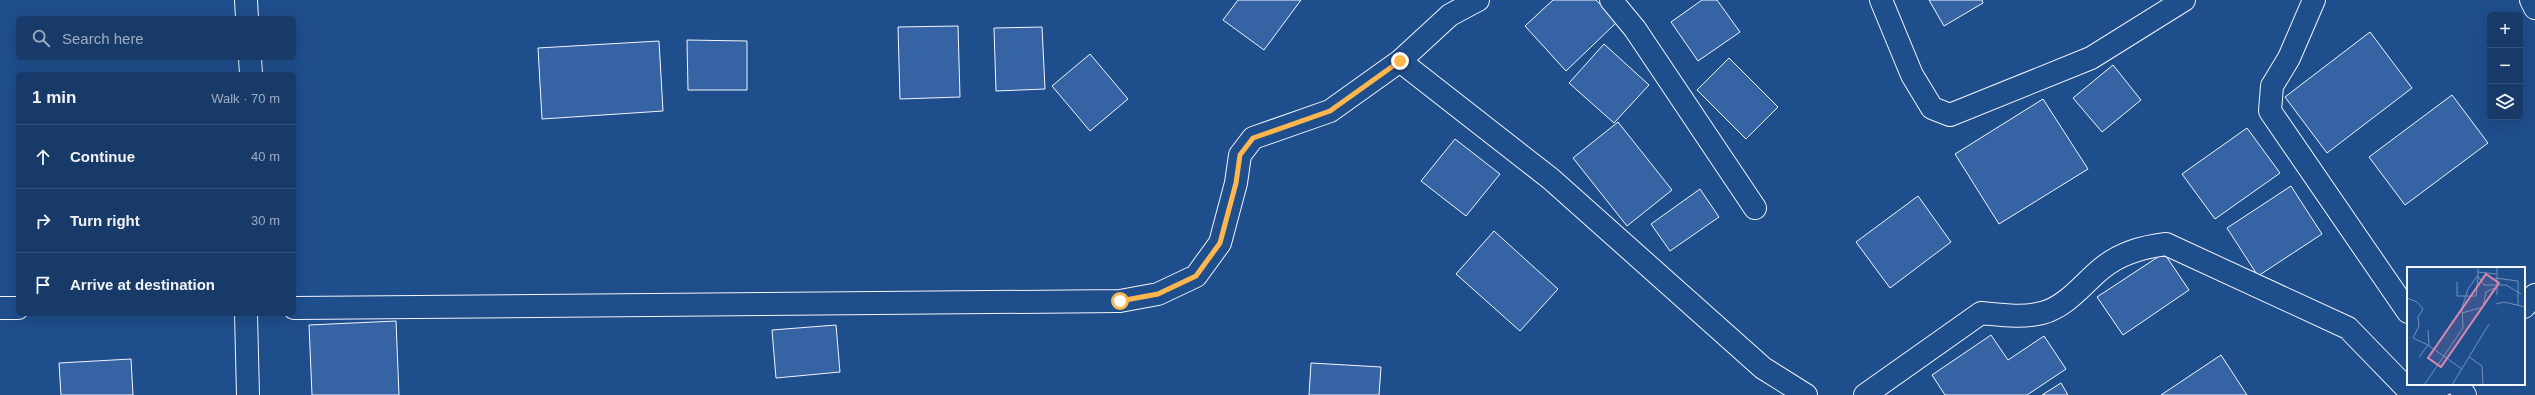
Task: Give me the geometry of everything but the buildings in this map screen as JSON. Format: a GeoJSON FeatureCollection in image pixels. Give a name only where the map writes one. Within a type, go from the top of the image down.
{"type":"FeatureCollection","features":[{"type":"Feature","properties":{"kind":"street"},"geometry":{"type":"LineString","coordinates":[[246,0],[247,16]]}},
{"type":"Feature","properties":{"kind":"street"},"geometry":{"type":"LineString","coordinates":[[296,308],[1120,301],[1158,294],[1196,276],[1220,243],[1236,183],[1240,155],[1253,138],[1330,111],[1400,61],[1450,15],[1478,0]]}},
{"type":"Feature","properties":{"kind":"street"},"geometry":{"type":"LineString","coordinates":[[1611,0],[1635,29],[1755,208]]}},
{"type":"Feature","properties":{"kind":"street"},"geometry":{"type":"LineString","coordinates":[[1881,0],[1912,75],[1932,108],[1950,115],[2091,58],[2184,0]]}},
{"type":"Feature","properties":{"kind":"street"},"geometry":{"type":"LineString","coordinates":[[2314,0],[2289,58],[2272,86],[2270,111],[2407,311]]}},
{"type":"Feature","properties":{"kind":"street"},"geometry":{"type":"LineString","coordinates":[[2531,0],[2535,8]]}},
{"type":"Feature","properties":{"kind":"street"},"geometry":{"type":"LineString","coordinates":[[250,60],[251,72]]}},
{"type":"Feature","properties":{"kind":"street"},"geometry":{"type":"LineString","coordinates":[[1400,61],[1551,179],[1762,368],[1806,395]]}},
{"type":"Feature","properties":{"kind":"street"},"geometry":{"type":"LineString","coordinates":[[1865,395],[1981,313],[2016,317],[2044,313],[2065,302],[2102,268],[2138,248],[2166,244],[2348,328],[2413,395]]}},
{"type":"Feature","properties":{"kind":"street"},"geometry":{"type":"LineString","coordinates":[[2525,306],[2535,296]]}},
{"type":"Feature","properties":{"kind":"street"},"geometry":{"type":"LineString","coordinates":[[0,308],[16,308]]}},
{"type":"Feature","properties":{"kind":"street"},"geometry":{"type":"LineString","coordinates":[[246,316],[248,395]]}},
{"type":"Feature","properties":{"kind":"street"},"geometry":{"type":"LineString","coordinates":[[2426,395],[2442,385]]}},
{"type":"Feature","properties":{"kind":"street"},"geometry":{"type":"LineString","coordinates":[[2458,385],[2465,395]]}},
{"type":"Feature","properties":{"kind":"route"},"geometry":{"type":"LineString","coordinates":[[1120,301],[1158,294],[1196,276],[1220,243],[1236,183],[1240,155],[1253,138],[1330,111],[1400,61]]}}]}
